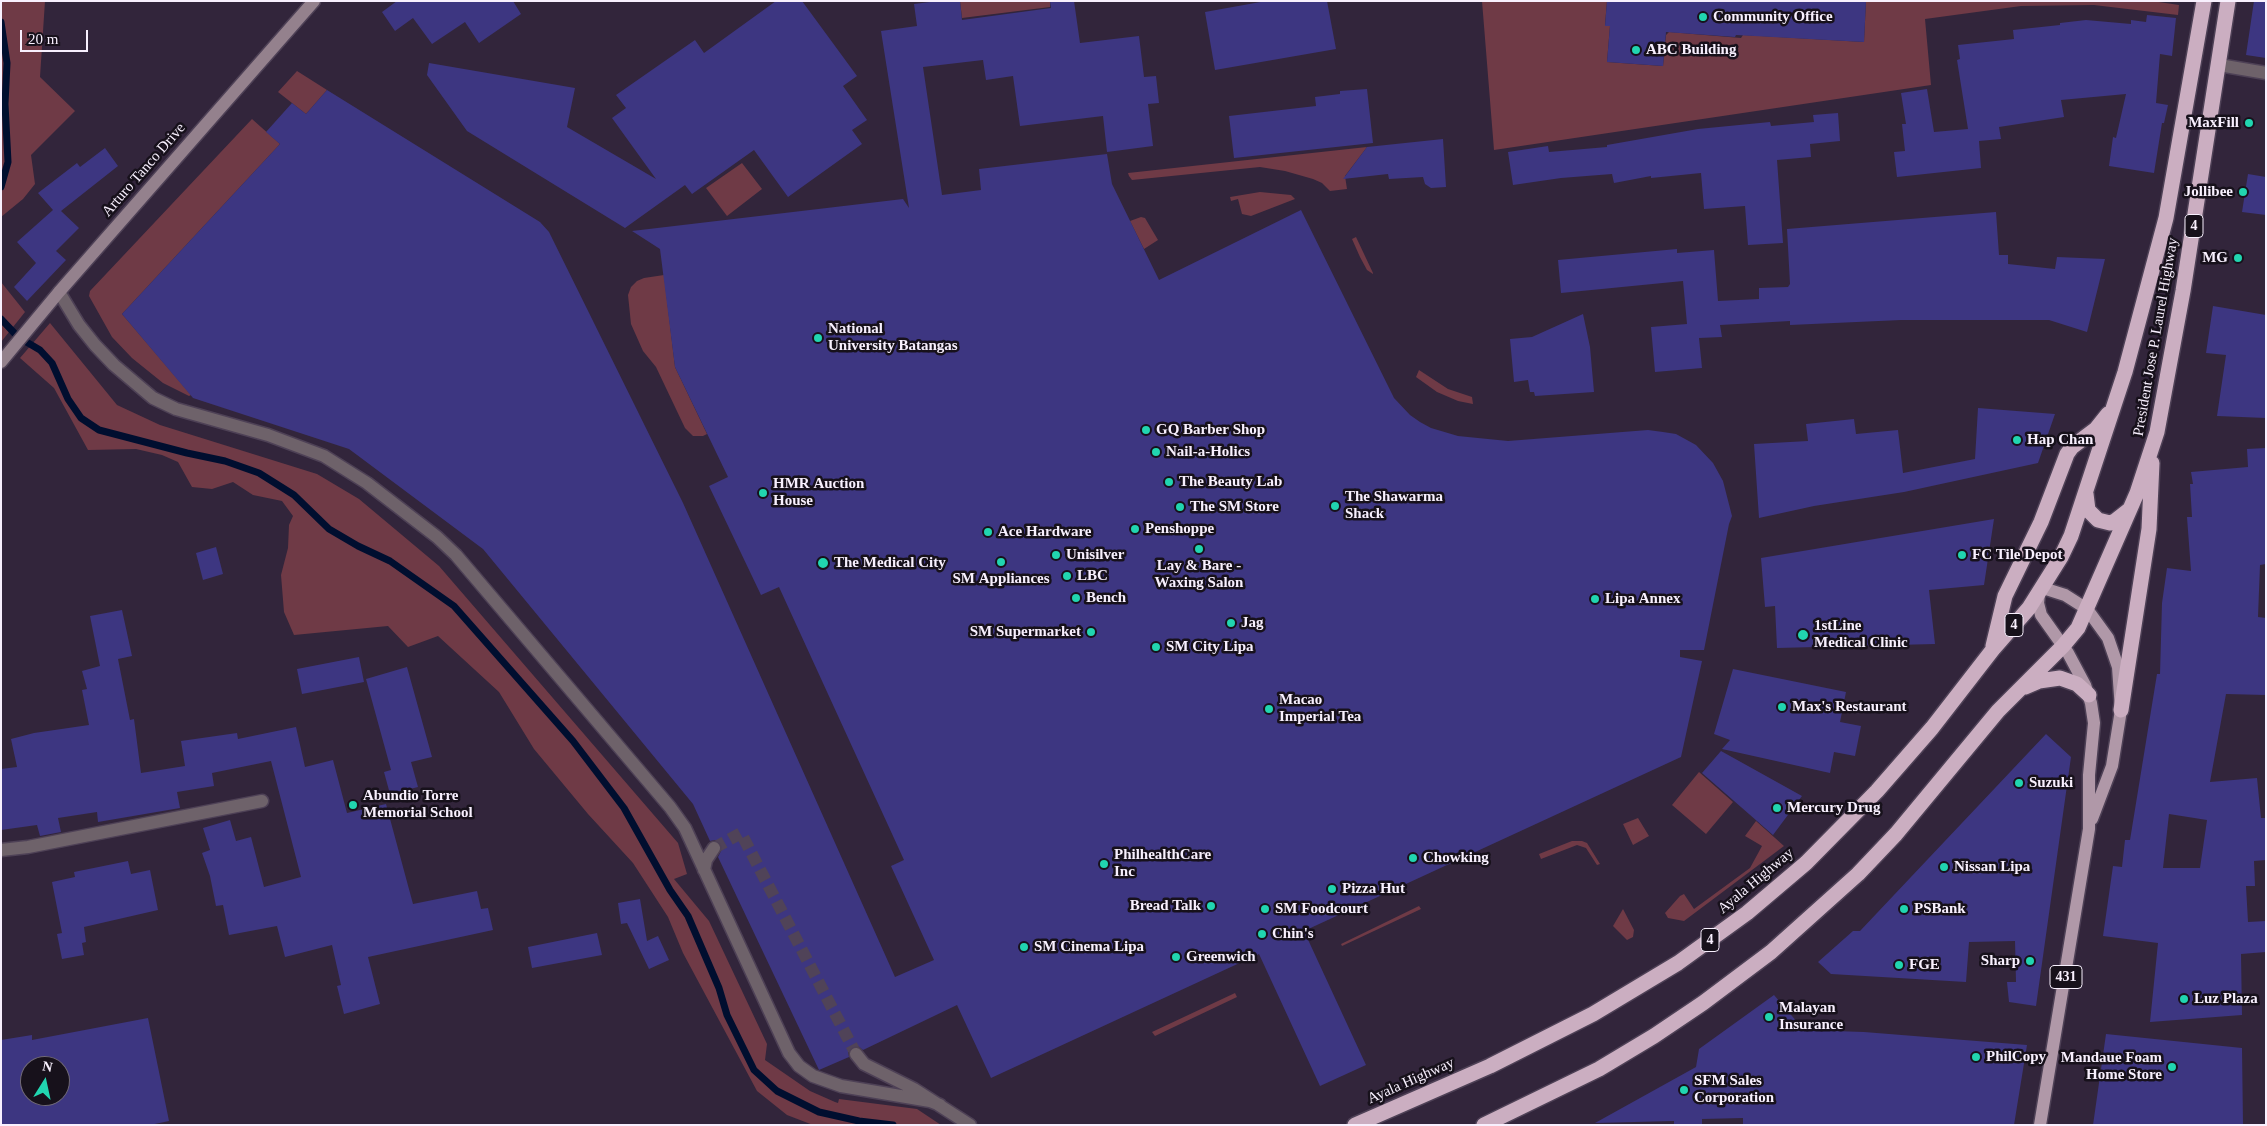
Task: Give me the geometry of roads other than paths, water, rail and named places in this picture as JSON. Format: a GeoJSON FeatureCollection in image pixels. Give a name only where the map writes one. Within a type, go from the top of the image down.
{"type":"FeatureCollection","features":[{"type":"Feature","properties":{"kind":"highway","name":"President Jose P. Laurel Highway"},"geometry":{"type":"LineString","coordinates":[[2041,591],[2071,536],[2087,490],[2150,284],[2166,218],[2204,1]]}},
{"type":"Feature","properties":{"kind":"highway","name":"President Jose P. Laurel Highway"},"geometry":{"type":"LineString","coordinates":[[2087,609],[2133,504],[2153,449],[2167,385],[2183,291],[2228,1]]}},
{"type":"Feature","properties":{"kind":"highway"},"geometry":{"type":"LineString","coordinates":[[1988,655],[1996,639],[2009,586],[2041,522],[2067,454],[2072,447],[2096,429],[2112,409]]}},
{"type":"Feature","properties":{"kind":"highway"},"geometry":{"type":"LineString","coordinates":[[2121,710],[2149,528],[2153,449]]}},
{"type":"Feature","properties":{"kind":"highway"},"geometry":{"type":"LineString","coordinates":[[2087,490],[2086,502],[2088,510],[2093,516],[2104,522],[2110,523],[2120,519],[2133,504]]}},
{"type":"Feature","properties":{"kind":"highway","name":"Ayala Highway"},"geometry":{"type":"LineString","coordinates":[[1355,1125],[1541,1041],[1642,986],[1747,913],[1806,863],[1877,791],[1932,728],[1988,655],[2029,608],[2041,591]]}},
{"type":"Feature","properties":{"kind":"highway","name":"4"},"geometry":{"type":"LineString","coordinates":[[1484,1125],[1599,1069],[1654,1036],[1704,1003],[1771,952],[1851,880],[1896,834],[2015,692],[2063,646],[2078,628],[2087,609]]}},
{"type":"Feature","properties":{"kind":"highway"},"geometry":{"type":"LineString","coordinates":[[2015,692],[2039,681],[2060,678],[2076,684],[2089,695]]}},
{"type":"Feature","properties":{"kind":"main road","name":"431"},"geometry":{"type":"LineString","coordinates":[[2040,1125],[2089,829],[2089,775],[2094,723],[2089,695],[2078,671],[2041,615],[2038,603],[2041,591],[2065,595],[2087,609],[2102,627],[2113,648],[2120,676],[2121,710],[2109,779],[2089,829]]}},
{"type":"Feature","properties":{"kind":"street","name":"Arturo Tanco Drive"},"geometry":{"type":"LineString","coordinates":[[1,362],[59,292],[314,1]]}},
{"type":"Feature","properties":{"kind":"street"},"geometry":{"type":"LineString","coordinates":[[2219,65],[2266,73]]}},
{"type":"Feature","properties":{"kind":"street"},"geometry":{"type":"LineString","coordinates":[[59,292],[79,325],[95,345],[127,377],[153,398],[176,409],[268,435],[324,456],[367,483],[437,537],[456,555],[686,828],[790,1053],[799,1066],[813,1076],[841,1086],[930,1101],[940,1105]]}},
{"type":"Feature","properties":{"kind":"street"},"geometry":{"type":"LineString","coordinates":[[1,850],[28,847],[262,801]]}},
{"type":"Feature","properties":{"kind":"street"},"geometry":{"type":"LineString","coordinates":[[704,870],[706,860],[714,848]]}},
{"type":"Feature","properties":{"kind":"street"},"geometry":{"type":"LineString","coordinates":[[856,1054],[864,1064],[914,1089],[970,1125]]}},
{"type":"Feature","properties":{"kind":"waterway"},"geometry":{"type":"LineString","coordinates":[[1,22],[7,63],[5,104],[8,162],[1,187]]}},
{"type":"Feature","properties":{"kind":"waterway"},"geometry":{"type":"LineString","coordinates":[[1,319],[18,337],[40,350],[52,363],[68,399],[81,418],[99,430],[225,461],[259,473],[294,495],[329,529],[358,546],[390,561],[454,606],[573,741],[624,808],[670,890],[688,916],[719,988],[727,1015],[754,1070],[777,1091],[819,1112],[859,1121],[893,1125]]}},
{"type":"Feature","properties":{"kind":"tunnel"},"geometry":{"type":"LineString","coordinates":[[714,848],[741,833],[856,1054]]}},
{"type":"Feature","properties":{"kind":"place","name":"Community Office"},"geometry":{"type":"Point","coordinates":[1703,17]}},
{"type":"Feature","properties":{"kind":"place","name":"ABC Building"},"geometry":{"type":"Point","coordinates":[1636,50]}},
{"type":"Feature","properties":{"kind":"place","name":"MaxFill"},"geometry":{"type":"Point","coordinates":[2249,123]}},
{"type":"Feature","properties":{"kind":"place","name":"Jollibee"},"geometry":{"type":"Point","coordinates":[2243,192]}},
{"type":"Feature","properties":{"kind":"place","name":"MG"},"geometry":{"type":"Point","coordinates":[2238,258]}},
{"type":"Feature","properties":{"kind":"place","name":"National University Batangas"},"geometry":{"type":"Point","coordinates":[818,338]}},
{"type":"Feature","properties":{"kind":"place","name":"GQ Barber Shop"},"geometry":{"type":"Point","coordinates":[1146,430]}},
{"type":"Feature","properties":{"kind":"place","name":"Hap Chan"},"geometry":{"type":"Point","coordinates":[2017,440]}},
{"type":"Feature","properties":{"kind":"place","name":"Nail-a-Holics"},"geometry":{"type":"Point","coordinates":[1156,452]}},
{"type":"Feature","properties":{"kind":"place","name":"The Beauty Lab"},"geometry":{"type":"Point","coordinates":[1169,482]}},
{"type":"Feature","properties":{"kind":"place","name":"HMR Auction House"},"geometry":{"type":"Point","coordinates":[763,493]}},
{"type":"Feature","properties":{"kind":"place","name":"The Shawarma Shack"},"geometry":{"type":"Point","coordinates":[1335,506]}},
{"type":"Feature","properties":{"kind":"place","name":"The SM Store"},"geometry":{"type":"Point","coordinates":[1180,507]}},
{"type":"Feature","properties":{"kind":"place","name":"Penshoppe"},"geometry":{"type":"Point","coordinates":[1135,529]}},
{"type":"Feature","properties":{"kind":"place","name":"Ace Hardware"},"geometry":{"type":"Point","coordinates":[988,532]}},
{"type":"Feature","properties":{"kind":"place","name":"Lay & Bare - Waxing Salon"},"geometry":{"type":"Point","coordinates":[1199,549]}},
{"type":"Feature","properties":{"kind":"place","name":"Unisilver"},"geometry":{"type":"Point","coordinates":[1056,555]}},
{"type":"Feature","properties":{"kind":"place","name":"FC Tile Depot"},"geometry":{"type":"Point","coordinates":[1962,555]}},
{"type":"Feature","properties":{"kind":"place","name":"SM Appliances"},"geometry":{"type":"Point","coordinates":[1001,562]}},
{"type":"Feature","properties":{"kind":"place","name":"The Medical City"},"geometry":{"type":"Point","coordinates":[823,563]}},
{"type":"Feature","properties":{"kind":"place","name":"LBC"},"geometry":{"type":"Point","coordinates":[1067,576]}},
{"type":"Feature","properties":{"kind":"place","name":"Bench"},"geometry":{"type":"Point","coordinates":[1076,598]}},
{"type":"Feature","properties":{"kind":"place","name":"Lipa Annex"},"geometry":{"type":"Point","coordinates":[1595,599]}},
{"type":"Feature","properties":{"kind":"place","name":"Jag"},"geometry":{"type":"Point","coordinates":[1231,623]}},
{"type":"Feature","properties":{"kind":"place","name":"SM Supermarket"},"geometry":{"type":"Point","coordinates":[1091,632]}},
{"type":"Feature","properties":{"kind":"place","name":"1stLine Medical Clinic"},"geometry":{"type":"Point","coordinates":[1803,635]}},
{"type":"Feature","properties":{"kind":"place","name":"SM City Lipa"},"geometry":{"type":"Point","coordinates":[1156,647]}},
{"type":"Feature","properties":{"kind":"place","name":"Max's Restaurant"},"geometry":{"type":"Point","coordinates":[1782,707]}},
{"type":"Feature","properties":{"kind":"place","name":"Macao Imperial Tea"},"geometry":{"type":"Point","coordinates":[1269,709]}},
{"type":"Feature","properties":{"kind":"place","name":"Suzuki"},"geometry":{"type":"Point","coordinates":[2019,783]}},
{"type":"Feature","properties":{"kind":"place","name":"Abundio Torre Memorial School"},"geometry":{"type":"Point","coordinates":[353,805]}},
{"type":"Feature","properties":{"kind":"place","name":"Mercury Drug"},"geometry":{"type":"Point","coordinates":[1777,808]}},
{"type":"Feature","properties":{"kind":"place","name":"Chowking"},"geometry":{"type":"Point","coordinates":[1413,858]}},
{"type":"Feature","properties":{"kind":"place","name":"PhilhealthCare Inc"},"geometry":{"type":"Point","coordinates":[1104,864]}},
{"type":"Feature","properties":{"kind":"place","name":"Nissan Lipa"},"geometry":{"type":"Point","coordinates":[1944,867]}},
{"type":"Feature","properties":{"kind":"place","name":"Pizza Hut"},"geometry":{"type":"Point","coordinates":[1332,889]}},
{"type":"Feature","properties":{"kind":"place","name":"Bread Talk"},"geometry":{"type":"Point","coordinates":[1211,906]}},
{"type":"Feature","properties":{"kind":"place","name":"SM Foodcourt"},"geometry":{"type":"Point","coordinates":[1265,909]}},
{"type":"Feature","properties":{"kind":"place","name":"PSBank"},"geometry":{"type":"Point","coordinates":[1904,909]}},
{"type":"Feature","properties":{"kind":"place","name":"Chin's"},"geometry":{"type":"Point","coordinates":[1262,934]}},
{"type":"Feature","properties":{"kind":"place","name":"SM Cinema Lipa"},"geometry":{"type":"Point","coordinates":[1024,947]}},
{"type":"Feature","properties":{"kind":"place","name":"Greenwich"},"geometry":{"type":"Point","coordinates":[1176,957]}},
{"type":"Feature","properties":{"kind":"place","name":"Sharp"},"geometry":{"type":"Point","coordinates":[2030,961]}},
{"type":"Feature","properties":{"kind":"place","name":"FGE"},"geometry":{"type":"Point","coordinates":[1899,965]}},
{"type":"Feature","properties":{"kind":"place","name":"Luz Plaza"},"geometry":{"type":"Point","coordinates":[2184,999]}},
{"type":"Feature","properties":{"kind":"place","name":"Malayan Insurance"},"geometry":{"type":"Point","coordinates":[1769,1017]}},
{"type":"Feature","properties":{"kind":"place","name":"PhilCopy"},"geometry":{"type":"Point","coordinates":[1976,1057]}},
{"type":"Feature","properties":{"kind":"place","name":"Mandaue Foam Home Store"},"geometry":{"type":"Point","coordinates":[2172,1067]}},
{"type":"Feature","properties":{"kind":"place","name":"SFM Sales Corporation"},"geometry":{"type":"Point","coordinates":[1684,1090]}}]}
